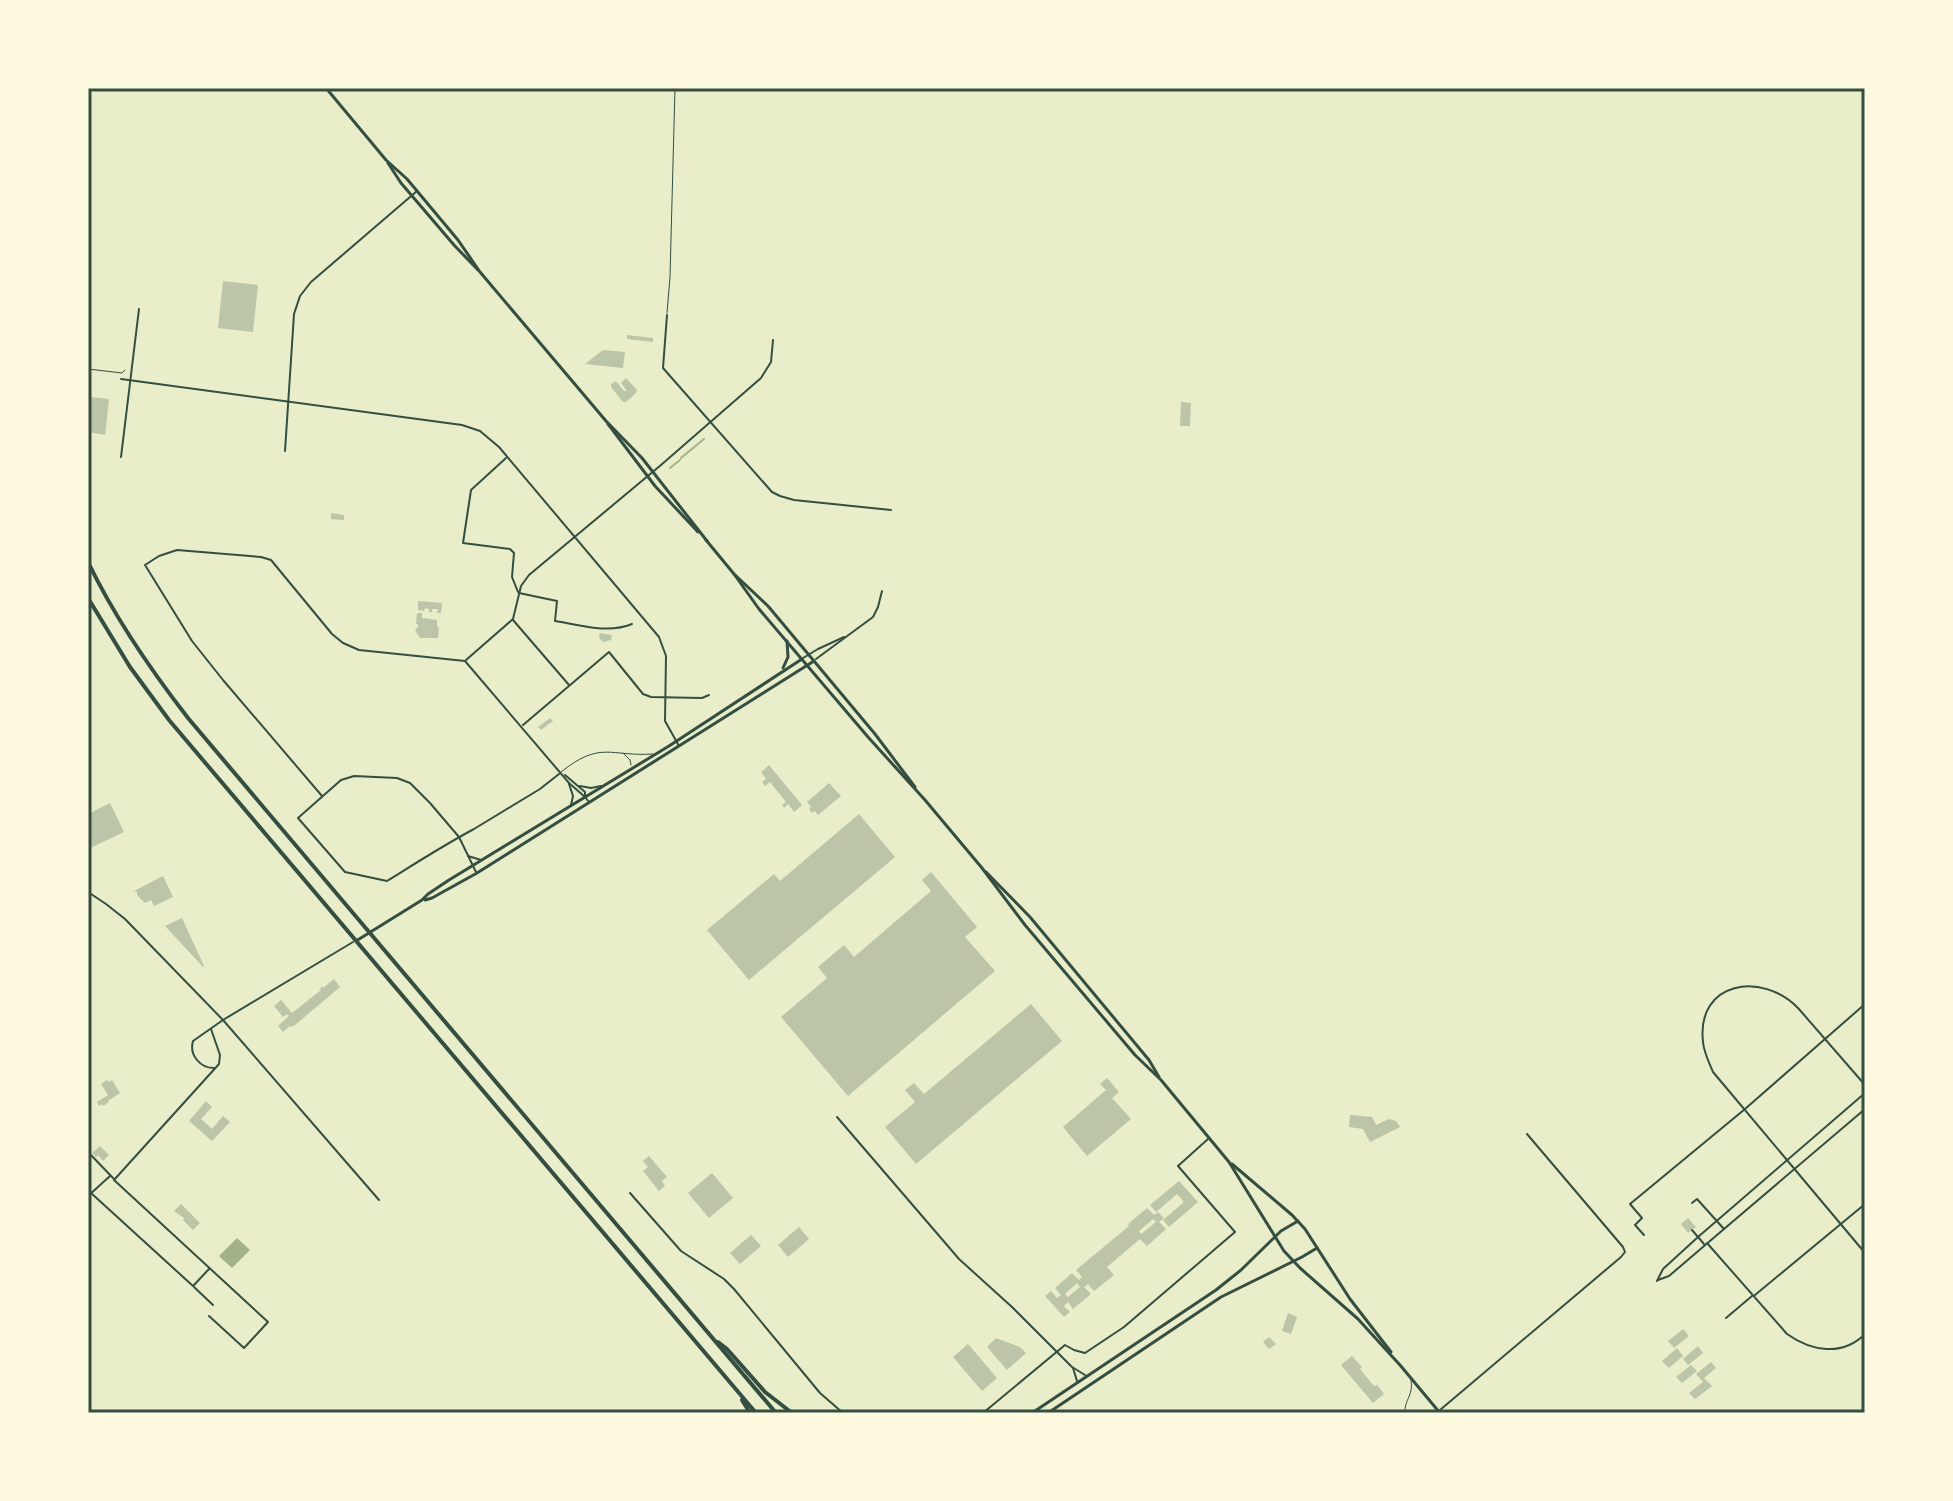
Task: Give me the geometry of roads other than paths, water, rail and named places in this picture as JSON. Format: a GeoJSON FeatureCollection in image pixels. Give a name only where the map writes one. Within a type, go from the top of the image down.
{"type":"FeatureCollection","features":[{"type":"Feature","properties":{"kind":"main road"},"geometry":{"type":"LineString","coordinates":[[88,562],[125,630],[166,689],[776,1413]]}},
{"type":"Feature","properties":{"kind":"main road"},"geometry":{"type":"LineString","coordinates":[[88,598],[152,698],[756,1413]]}},
{"type":"Feature","properties":{"kind":"main road"},"geometry":{"type":"LineString","coordinates":[[710,1335],[727,1349],[765,1392],[792,1413]]}},
{"type":"Feature","properties":{"kind":"main road"},"geometry":{"type":"LineString","coordinates":[[735,1388],[750,1413]]}},
{"type":"Feature","properties":{"kind":"street"},"geometry":{"type":"LineString","coordinates":[[326,88],[412,196],[606,421],[639,455],[759,609],[925,800],[1025,925],[1229,1162],[1274,1237],[1294,1262],[1358,1319],[1442,1412]]}},
{"type":"Feature","properties":{"kind":"street"},"geometry":{"type":"LineString","coordinates":[[386,160],[417,191],[480,272]]}},
{"type":"Feature","properties":{"kind":"street"},"geometry":{"type":"LineString","coordinates":[[285,451],[296,304],[311,282],[417,191]]}},
{"type":"Feature","properties":{"kind":"street"},"geometry":{"type":"LineString","coordinates":[[121,457],[139,309]]}},
{"type":"Feature","properties":{"kind":"street"},"geometry":{"type":"LineString","coordinates":[[667,315],[663,368],[764,485],[780,496],[794,500],[891,510]]}},
{"type":"Feature","properties":{"kind":"street"},"geometry":{"type":"LineString","coordinates":[[465,661],[513,619],[519,593],[529,575],[765,373],[771,362],[773,340]]}},
{"type":"Feature","properties":{"kind":"street"},"geometry":{"type":"LineString","coordinates":[[121,379],[470,427],[489,437],[659,637],[666,656],[665,721],[678,743]]}},
{"type":"Feature","properties":{"kind":"street"},"geometry":{"type":"LineString","coordinates":[[606,421],[647,476],[707,541]]}},
{"type":"Feature","properties":{"kind":"street"},"geometry":{"type":"LineString","coordinates":[[507,457],[471,490],[463,543],[510,549],[514,553],[512,577],[519,593]]}},
{"type":"Feature","properties":{"kind":"street"},"geometry":{"type":"LineString","coordinates":[[322,796],[192,641],[145,565],[177,550],[261,557],[271,560],[332,634],[343,643],[359,650],[465,661],[589,803]]}},
{"type":"Feature","properties":{"kind":"street"},"geometry":{"type":"LineString","coordinates":[[734,574],[768,606],[809,654],[925,800]]}},
{"type":"Feature","properties":{"kind":"street"},"geometry":{"type":"LineString","coordinates":[[422,900],[432,898],[477,873],[678,743],[814,661],[873,617],[882,591]]}},
{"type":"Feature","properties":{"kind":"street"},"geometry":{"type":"LineString","coordinates":[[519,593],[557,601],[555,621],[611,629],[632,624]]}},
{"type":"Feature","properties":{"kind":"street"},"geometry":{"type":"LineString","coordinates":[[513,619],[570,685]]}},
{"type":"Feature","properties":{"kind":"street"},"geometry":{"type":"LineString","coordinates":[[708,725],[778,673],[848,635]]}},
{"type":"Feature","properties":{"kind":"street"},"geometry":{"type":"LineString","coordinates":[[778,673],[787,660],[787,641]]}},
{"type":"Feature","properties":{"kind":"street"},"geometry":{"type":"LineString","coordinates":[[522,726],[609,652],[643,694],[665,698],[702,698],[709,695]]}},
{"type":"Feature","properties":{"kind":"street"},"geometry":{"type":"LineString","coordinates":[[802,659],[814,661]]}},
{"type":"Feature","properties":{"kind":"street"},"geometry":{"type":"LineString","coordinates":[[215,1068],[205,1067],[198,1061],[192,1050],[193,1041],[602,786],[678,743]]}},
{"type":"Feature","properties":{"kind":"street"},"geometry":{"type":"LineString","coordinates":[[561,772],[580,786],[585,797]]}},
{"type":"Feature","properties":{"kind":"street"},"geometry":{"type":"LineString","coordinates":[[477,873],[459,837],[419,790],[397,778],[354,776],[341,780],[298,818],[345,872],[387,881],[459,837],[544,786],[561,772]]}},
{"type":"Feature","properties":{"kind":"street"},"geometry":{"type":"LineString","coordinates":[[569,783],[573,796],[571,806]]}},
{"type":"Feature","properties":{"kind":"street"},"geometry":{"type":"LineString","coordinates":[[580,786],[602,786]]}},
{"type":"Feature","properties":{"kind":"street"},"geometry":{"type":"LineString","coordinates":[[468,856],[482,861]]}},
{"type":"Feature","properties":{"kind":"street"},"geometry":{"type":"LineString","coordinates":[[982,868],[1038,927],[1149,1060],[1161,1080]]}},
{"type":"Feature","properties":{"kind":"street"},"geometry":{"type":"LineString","coordinates":[[88,892],[121,916],[223,1020],[379,1200]]}},
{"type":"Feature","properties":{"kind":"street"},"geometry":{"type":"LineString","coordinates":[[1865,1085],[1792,1002],[1776,991],[1743,986],[1726,991],[1714,999],[1706,1013],[1703,1044],[1713,1072],[1865,1253]]}},
{"type":"Feature","properties":{"kind":"street"},"geometry":{"type":"LineString","coordinates":[[1644,1235],[1635,1225],[1642,1218],[1630,1204],[1865,1004]]}},
{"type":"Feature","properties":{"kind":"street"},"geometry":{"type":"LineString","coordinates":[[114,1180],[220,1062],[211,1029]]}},
{"type":"Feature","properties":{"kind":"street"},"geometry":{"type":"LineString","coordinates":[[1865,1093],[1698,1237],[1663,1269],[1657,1281],[1669,1276],[1865,1109]]}},
{"type":"Feature","properties":{"kind":"street"},"geometry":{"type":"LineString","coordinates":[[837,1117],[941,1241],[1072,1367],[1087,1376]]}},
{"type":"Feature","properties":{"kind":"street"},"geometry":{"type":"LineString","coordinates":[[1442,1412],[1447,1404],[1624,1255],[1623,1247],[1527,1134]]}},
{"type":"Feature","properties":{"kind":"street"},"geometry":{"type":"LineString","coordinates":[[983,1413],[1065,1345],[1081,1353],[1090,1351],[1124,1327],[1235,1232],[1178,1166],[1209,1138]]}},
{"type":"Feature","properties":{"kind":"street"},"geometry":{"type":"LineString","coordinates":[[88,1152],[114,1180],[268,1322],[244,1348],[209,1316]]}},
{"type":"Feature","properties":{"kind":"street"},"geometry":{"type":"LineString","coordinates":[[1229,1162],[1298,1221],[1350,1299],[1399,1364]]}},
{"type":"Feature","properties":{"kind":"street"},"geometry":{"type":"LineString","coordinates":[[111,1175],[89,1195],[213,1305]]}},
{"type":"Feature","properties":{"kind":"street"},"geometry":{"type":"LineString","coordinates":[[630,1193],[681,1251],[734,1289],[813,1385],[843,1413]]}},
{"type":"Feature","properties":{"kind":"street"},"geometry":{"type":"LineString","coordinates":[[1692,1203],[1697,1199],[1724,1229]]}},
{"type":"Feature","properties":{"kind":"street"},"geometry":{"type":"LineString","coordinates":[[1726,1318],[1865,1204]]}},
{"type":"Feature","properties":{"kind":"street"},"geometry":{"type":"LineString","coordinates":[[1032,1413],[1230,1279],[1274,1237],[1298,1221]]}},
{"type":"Feature","properties":{"kind":"street"},"geometry":{"type":"LineString","coordinates":[[1692,1230],[1787,1334],[1818,1349],[1849,1345],[1865,1334]]}},
{"type":"Feature","properties":{"kind":"street"},"geometry":{"type":"LineString","coordinates":[[1048,1413],[1221,1297],[1294,1262],[1317,1247]]}},
{"type":"Feature","properties":{"kind":"street"},"geometry":{"type":"LineString","coordinates":[[193,1286],[210,1269]]}},
{"type":"Feature","properties":{"kind":"street"},"geometry":{"type":"LineString","coordinates":[[1072,1367],[1077,1383]]}},
{"type":"Feature","properties":{"kind":"street"},"geometry":{"type":"LineString","coordinates":[[1442,1412],[1447,1404]]}},
{"type":"Feature","properties":{"kind":"lane"},"geometry":{"type":"LineString","coordinates":[[667,315],[675,88]]}},
{"type":"Feature","properties":{"kind":"lane"},"geometry":{"type":"LineString","coordinates":[[561,772],[572,763],[603,751],[655,754]]}},
{"type":"Feature","properties":{"kind":"lane"},"geometry":{"type":"LineString","coordinates":[[622,752],[630,760],[632,775]]}},
{"type":"Feature","properties":{"kind":"lane"},"geometry":{"type":"LineString","coordinates":[[1405,1413],[1413,1391],[1411,1378]]}},
{"type":"Feature","properties":{"kind":"waterway"},"geometry":{"type":"LineString","coordinates":[[681,458],[704,439]]}},
{"type":"Feature","properties":{"kind":"waterway"},"geometry":{"type":"LineString","coordinates":[[670,468],[680,460]]}}]}
